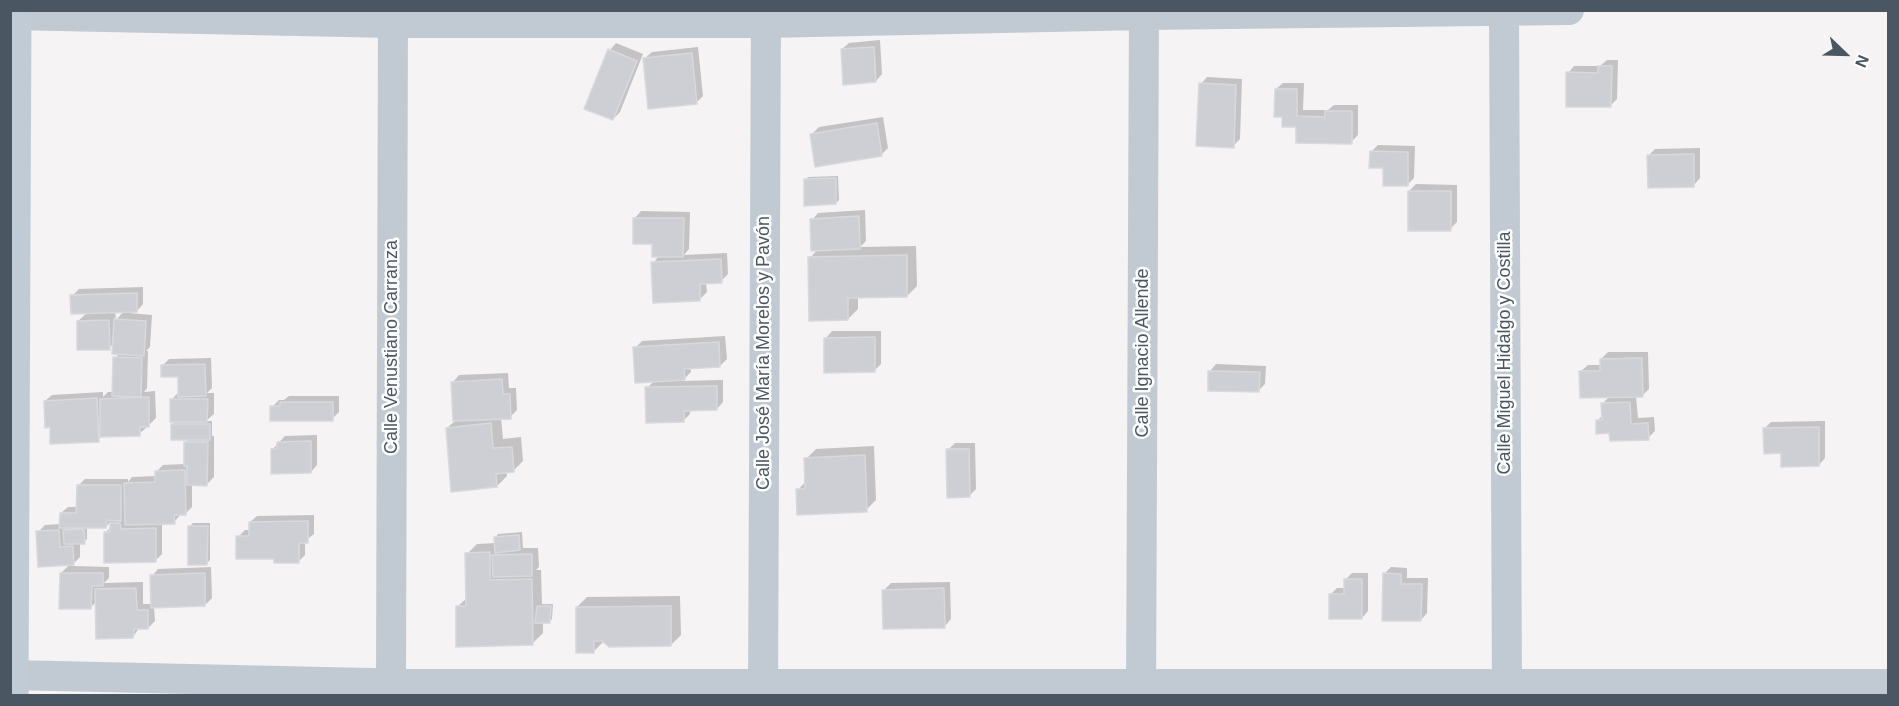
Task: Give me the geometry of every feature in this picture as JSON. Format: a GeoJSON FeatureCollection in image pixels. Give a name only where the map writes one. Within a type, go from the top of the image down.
{"type":"FeatureCollection","features":[{"type":"Feature","properties":{"kind":"street"},"geometry":{"type":"LineString","coordinates":[[1569,10],[766,17],[13,14],[12,682],[408,690],[1507,690],[1888,684]]}},
{"type":"Feature","properties":{"kind":"street","name":"Calle Miguel Hidalgo y Costilla"},"geometry":{"type":"LineString","coordinates":[[1504,11],[1507,690]]}},
{"type":"Feature","properties":{"kind":"street","name":"Calle Ignacio Allende"},"geometry":{"type":"LineString","coordinates":[[1141,690],[1144,13]]}},
{"type":"Feature","properties":{"kind":"street","name":"Calle Venustiano Carranza"},"geometry":{"type":"LineString","coordinates":[[393,17],[408,690]]}},
{"type":"Feature","properties":{"kind":"street","name":"Calle José María Morelos y Pavón"},"geometry":{"type":"LineString","coordinates":[[763,690],[766,17]]}},
{"type":"Feature","properties":{"kind":"building"},"geometry":{"type":"Polygon","coordinates":[[[874,47],[876,82],[843,85],[841,49],[874,47]]]}},
{"type":"Feature","properties":{"kind":"building"},"geometry":{"type":"Polygon","coordinates":[[[608,49],[637,61],[613,120],[584,109],[608,49]]]}},
{"type":"Feature","properties":{"kind":"building"},"geometry":{"type":"Polygon","coordinates":[[[692,53],[697,104],[648,109],[643,58],[692,53]]]}},
{"type":"Feature","properties":{"kind":"building"},"geometry":{"type":"Polygon","coordinates":[[[1598,66],[1612,66],[1611,107],[1566,107],[1566,72],[1598,73],[1598,66]]]}},
{"type":"Feature","properties":{"kind":"building"},"geometry":{"type":"Polygon","coordinates":[[[1199,83],[1236,85],[1234,148],[1196,146],[1199,83]]]}},
{"type":"Feature","properties":{"kind":"building"},"geometry":{"type":"Polygon","coordinates":[[[1275,89],[1297,89],[1297,116],[1325,117],[1325,111],[1352,111],[1352,144],[1296,143],[1296,127],[1282,127],[1282,117],[1274,117],[1275,89]]]}},
{"type":"Feature","properties":{"kind":"building"},"geometry":{"type":"Polygon","coordinates":[[[877,123],[882,156],[815,167],[810,134],[877,123]]]}},
{"type":"Feature","properties":{"kind":"building"},"geometry":{"type":"Polygon","coordinates":[[[1370,151],[1408,152],[1408,186],[1383,186],[1383,168],[1369,168],[1370,151]]]}},
{"type":"Feature","properties":{"kind":"building"},"geometry":{"type":"Polygon","coordinates":[[[1694,154],[1694,187],[1648,188],[1647,155],[1694,154]]]}},
{"type":"Feature","properties":{"kind":"building"},"geometry":{"type":"Polygon","coordinates":[[[836,178],[836,204],[804,206],[804,179],[836,178]]]}},
{"type":"Feature","properties":{"kind":"building"},"geometry":{"type":"Polygon","coordinates":[[[1408,191],[1451,191],[1451,231],[1408,231],[1408,191]]]}},
{"type":"Feature","properties":{"kind":"building"},"geometry":{"type":"Polygon","coordinates":[[[859,216],[860,249],[811,251],[810,219],[859,216]]]}},
{"type":"Feature","properties":{"kind":"building"},"geometry":{"type":"Polygon","coordinates":[[[633,218],[684,218],[683,257],[652,257],[652,244],[633,244],[633,218]]]}},
{"type":"Feature","properties":{"kind":"building"},"geometry":{"type":"Polygon","coordinates":[[[907,255],[907,297],[848,298],[848,320],[809,321],[808,257],[907,255]]]}},
{"type":"Feature","properties":{"kind":"building"},"geometry":{"type":"Polygon","coordinates":[[[721,259],[722,283],[700,284],[700,301],[653,303],[651,262],[721,259]]]}},
{"type":"Feature","properties":{"kind":"building"},"geometry":{"type":"Polygon","coordinates":[[[137,293],[137,312],[71,314],[70,295],[137,293]]]}},
{"type":"Feature","properties":{"kind":"building"},"geometry":{"type":"Polygon","coordinates":[[[114,319],[146,321],[144,356],[112,354],[114,319]]]}},
{"type":"Feature","properties":{"kind":"building"},"geometry":{"type":"Polygon","coordinates":[[[109,320],[110,350],[77,350],[77,321],[109,320]]]}},
{"type":"Feature","properties":{"kind":"building"},"geometry":{"type":"Polygon","coordinates":[[[875,337],[875,372],[824,373],[824,338],[875,337]]]}},
{"type":"Feature","properties":{"kind":"building"},"geometry":{"type":"Polygon","coordinates":[[[719,342],[720,367],[684,369],[685,380],[635,383],[633,347],[719,342]]]}},
{"type":"Feature","properties":{"kind":"building"},"geometry":{"type":"Polygon","coordinates":[[[113,357],[142,358],[141,397],[112,396],[113,357]]]}},
{"type":"Feature","properties":{"kind":"building"},"geometry":{"type":"Polygon","coordinates":[[[1642,358],[1643,397],[1580,398],[1579,371],[1600,371],[1600,359],[1642,358]]]}},
{"type":"Feature","properties":{"kind":"building"},"geometry":{"type":"Polygon","coordinates":[[[205,364],[206,396],[178,397],[178,377],[161,377],[161,365],[205,364]]]}},
{"type":"Feature","properties":{"kind":"building"},"geometry":{"type":"Polygon","coordinates":[[[1208,371],[1260,372],[1259,392],[1208,391],[1208,371]]]}},
{"type":"Feature","properties":{"kind":"building"},"geometry":{"type":"Polygon","coordinates":[[[502,379],[503,394],[510,394],[511,419],[453,421],[451,382],[502,379]]]}},
{"type":"Feature","properties":{"kind":"building"},"geometry":{"type":"Polygon","coordinates":[[[717,386],[717,410],[684,411],[684,422],[646,423],[645,387],[717,386]]]}},
{"type":"Feature","properties":{"kind":"building"},"geometry":{"type":"Polygon","coordinates":[[[149,397],[149,427],[140,427],[140,436],[100,437],[100,399],[149,397]]]}},
{"type":"Feature","properties":{"kind":"building"},"geometry":{"type":"Polygon","coordinates":[[[97,398],[99,442],[50,444],[50,427],[45,428],[44,401],[97,398]]]}},
{"type":"Feature","properties":{"kind":"building"},"geometry":{"type":"Polygon","coordinates":[[[170,399],[208,399],[207,422],[170,422],[170,399]]]}},
{"type":"Feature","properties":{"kind":"building"},"geometry":{"type":"Polygon","coordinates":[[[280,402],[333,402],[333,421],[270,421],[270,406],[280,406],[280,402]]]}},
{"type":"Feature","properties":{"kind":"building"},"geometry":{"type":"Polygon","coordinates":[[[1630,402],[1631,424],[1648,423],[1649,440],[1610,441],[1609,433],[1596,434],[1596,420],[1602,420],[1601,403],[1630,402]]]}},
{"type":"Feature","properties":{"kind":"building"},"geometry":{"type":"Polygon","coordinates":[[[491,423],[493,448],[512,447],[514,472],[496,474],[497,487],[451,492],[446,428],[491,423]]]}},
{"type":"Feature","properties":{"kind":"building"},"geometry":{"type":"Polygon","coordinates":[[[171,424],[210,424],[210,440],[171,440],[171,424]]]}},
{"type":"Feature","properties":{"kind":"building"},"geometry":{"type":"Polygon","coordinates":[[[1819,427],[1819,466],[1781,467],[1781,453],[1764,454],[1763,428],[1819,427]]]}},
{"type":"Feature","properties":{"kind":"building"},"geometry":{"type":"Polygon","coordinates":[[[311,441],[311,473],[271,474],[271,449],[277,449],[277,442],[311,441]]]}},
{"type":"Feature","properties":{"kind":"building"},"geometry":{"type":"Polygon","coordinates":[[[184,442],[208,442],[207,486],[187,485],[184,442]]]}},
{"type":"Feature","properties":{"kind":"building"},"geometry":{"type":"Polygon","coordinates":[[[946,449],[969,449],[970,497],[947,498],[946,449]]]}},
{"type":"Feature","properties":{"kind":"building"},"geometry":{"type":"Polygon","coordinates":[[[865,455],[867,512],[797,515],[796,489],[805,489],[804,458],[865,455]]]}},
{"type":"Feature","properties":{"kind":"building"},"geometry":{"type":"Polygon","coordinates":[[[185,470],[186,515],[174,515],[175,524],[125,525],[124,483],[155,482],[155,471],[185,470]]]}},
{"type":"Feature","properties":{"kind":"building"},"geometry":{"type":"Polygon","coordinates":[[[77,485],[121,485],[121,521],[107,520],[106,528],[59,528],[60,513],[76,513],[77,485]]]}},
{"type":"Feature","properties":{"kind":"building"},"geometry":{"type":"Polygon","coordinates":[[[308,521],[308,543],[299,543],[299,563],[274,563],[274,559],[236,559],[236,536],[249,536],[249,522],[308,521]]]}},
{"type":"Feature","properties":{"kind":"building"},"geometry":{"type":"Polygon","coordinates":[[[110,523],[120,523],[121,529],[156,528],[156,562],[104,563],[104,532],[110,532],[110,523]]]}},
{"type":"Feature","properties":{"kind":"building"},"geometry":{"type":"Polygon","coordinates":[[[188,526],[208,526],[207,565],[188,565],[188,526]]]}},
{"type":"Feature","properties":{"kind":"building"},"geometry":{"type":"Polygon","coordinates":[[[84,529],[85,544],[64,544],[63,530],[84,529]]]}},
{"type":"Feature","properties":{"kind":"building"},"geometry":{"type":"Polygon","coordinates":[[[59,530],[60,547],[73,546],[74,565],[38,567],[36,531],[59,530]]]}},
{"type":"Feature","properties":{"kind":"building"},"geometry":{"type":"Polygon","coordinates":[[[519,535],[520,550],[495,553],[494,537],[519,535]]]}},
{"type":"Feature","properties":{"kind":"building"},"geometry":{"type":"Polygon","coordinates":[[[490,552],[490,580],[532,579],[533,645],[456,647],[456,606],[466,606],[465,553],[490,552]]]}},
{"type":"Feature","properties":{"kind":"building"},"geometry":{"type":"Polygon","coordinates":[[[532,554],[532,576],[493,577],[492,555],[532,554]]]}},
{"type":"Feature","properties":{"kind":"building"},"geometry":{"type":"Polygon","coordinates":[[[60,573],[103,573],[103,586],[92,586],[91,609],[59,609],[60,573]]]}},
{"type":"Feature","properties":{"kind":"building"},"geometry":{"type":"Polygon","coordinates":[[[205,573],[205,606],[151,608],[150,575],[205,573]]]}},
{"type":"Feature","properties":{"kind":"building"},"geometry":{"type":"Polygon","coordinates":[[[1383,573],[1401,574],[1401,584],[1422,584],[1421,621],[1382,621],[1383,573]]]}},
{"type":"Feature","properties":{"kind":"building"},"geometry":{"type":"Polygon","coordinates":[[[1344,579],[1362,579],[1362,619],[1329,619],[1329,594],[1344,594],[1344,579]]]}},
{"type":"Feature","properties":{"kind":"building"},"geometry":{"type":"Polygon","coordinates":[[[136,588],[137,610],[148,610],[148,629],[134,629],[133,638],[96,639],[95,589],[136,588]]]}},
{"type":"Feature","properties":{"kind":"building"},"geometry":{"type":"Polygon","coordinates":[[[944,588],[945,628],[883,629],[882,590],[944,588]]]}},
{"type":"Feature","properties":{"kind":"building"},"geometry":{"type":"Polygon","coordinates":[[[537,606],[551,606],[550,623],[535,623],[537,606]]]}},
{"type":"Feature","properties":{"kind":"building"},"geometry":{"type":"Polygon","coordinates":[[[671,606],[671,646],[609,647],[602,641],[594,641],[594,653],[576,653],[576,607],[671,606]]]}}]}
